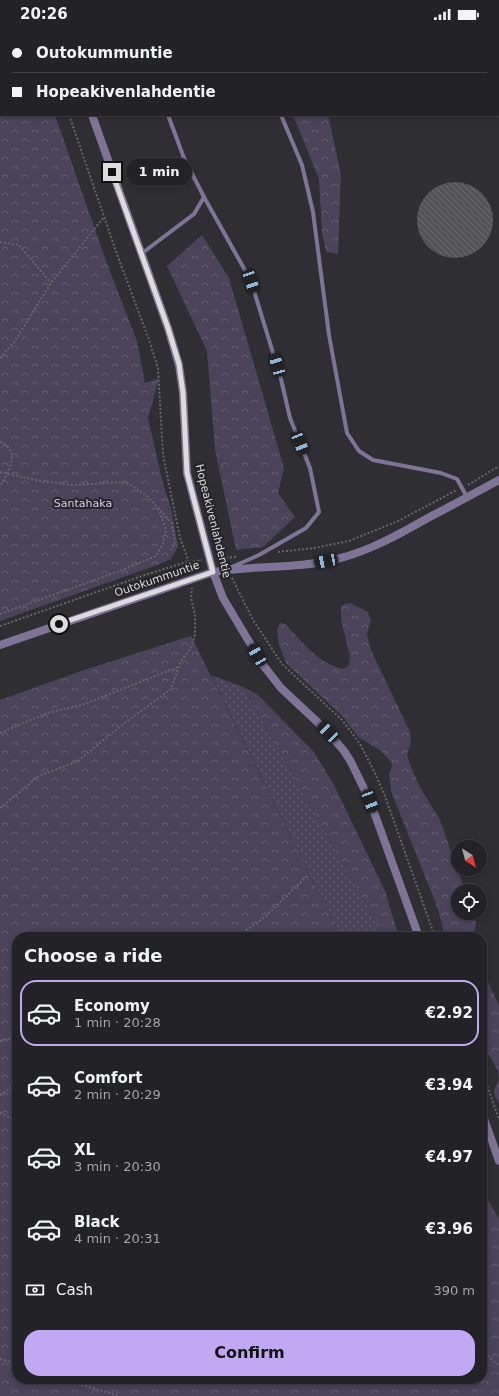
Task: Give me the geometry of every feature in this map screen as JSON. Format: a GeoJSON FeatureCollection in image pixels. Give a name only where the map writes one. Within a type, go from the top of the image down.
{"type":"FeatureCollection","features":[{"type":"Feature","properties":{"kind":"street","name":"Hopeakivenlahdentie"},"geometry":{"type":"LineString","coordinates":[[92,116],[168,328],[179,364],[183,393],[187,473],[209,559],[223,598],[263,666],[281,688],[328,732],[351,762],[370,801],[417,932]]}},
{"type":"Feature","properties":{"kind":"street","name":"Outokummuntie"},"geometry":{"type":"LineString","coordinates":[[0,645],[213,572],[228,569],[305,565],[337,559],[369,548],[406,531],[499,480]]}},
{"type":"Feature","properties":{"kind":"street"},"geometry":{"type":"LineString","coordinates":[[487,1127],[499,1159]]}},
{"type":"Feature","properties":{"kind":"lane"},"geometry":{"type":"LineString","coordinates":[[168,116],[184,158],[251,281],[281,379],[290,418],[310,468],[319,512],[306,528],[228,569]]}},
{"type":"Feature","properties":{"kind":"lane"},"geometry":{"type":"LineString","coordinates":[[281,116],[302,165],[313,212],[329,335],[347,433],[359,451],[373,460],[441,473],[457,479],[468,497]]}},
{"type":"Feature","properties":{"kind":"lane"},"geometry":{"type":"LineString","coordinates":[[141,254],[194,214],[204,197]]}},
{"type":"Feature","properties":{"kind":"path"},"geometry":{"type":"LineString","coordinates":[[69,116],[158,368],[163,455],[180,538],[189,562]]}},
{"type":"Feature","properties":{"kind":"path"},"geometry":{"type":"LineString","coordinates":[[0,358],[15,341],[51,283],[104,217]]}},
{"type":"Feature","properties":{"kind":"path"},"geometry":{"type":"LineString","coordinates":[[0,242],[19,245],[51,283]]}},
{"type":"Feature","properties":{"kind":"path"},"geometry":{"type":"LineString","coordinates":[[0,442],[7,445],[12,450],[10,466],[0,487]]}},
{"type":"Feature","properties":{"kind":"path"},"geometry":{"type":"LineString","coordinates":[[275,553],[314,548],[349,541],[398,521],[463,488],[499,466]]}},
{"type":"Feature","properties":{"kind":"path"},"geometry":{"type":"LineString","coordinates":[[0,472],[35,480],[73,485],[123,482],[131,484],[158,507],[172,523],[175,541],[171,550]]}},
{"type":"Feature","properties":{"kind":"path"},"geometry":{"type":"LineString","coordinates":[[0,614],[125,569],[156,556],[163,544],[166,530],[158,507]]}},
{"type":"Feature","properties":{"kind":"path"},"geometry":{"type":"LineString","coordinates":[[0,626],[145,575],[189,562],[238,557]]}},
{"type":"Feature","properties":{"kind":"path"},"geometry":{"type":"LineString","coordinates":[[0,808],[39,776],[78,761],[122,725],[171,689],[178,667],[191,648],[195,635],[195,615],[191,598],[192,579]]}},
{"type":"Feature","properties":{"kind":"path"},"geometry":{"type":"LineString","coordinates":[[0,733],[47,713],[82,705],[178,667]]}},
{"type":"Feature","properties":{"kind":"path"},"geometry":{"type":"LineString","coordinates":[[243,932],[265,917],[307,876]]}},
{"type":"Feature","properties":{"kind":"path"},"geometry":{"type":"LineString","coordinates":[[0,1041],[12,1038]]}},
{"type":"Feature","properties":{"kind":"path"},"geometry":{"type":"LineString","coordinates":[[487,1085],[499,1119]]}},
{"type":"Feature","properties":{"kind":"path"},"geometry":{"type":"LineString","coordinates":[[0,1095],[12,1087]]}},
{"type":"Feature","properties":{"kind":"path"},"geometry":{"type":"LineString","coordinates":[[0,1113],[12,1119]]}},
{"type":"Feature","properties":{"kind":"path"},"geometry":{"type":"LineString","coordinates":[[487,1355],[493,1362],[499,1365]]}},
{"type":"Feature","properties":{"kind":"path"},"geometry":{"type":"LineString","coordinates":[[0,1359],[12,1363]]}},
{"type":"Feature","properties":{"kind":"path"},"geometry":{"type":"LineString","coordinates":[[79,1384],[120,1396]]}},
{"type":"Feature","properties":{"kind":"green space","name":"Santahaka"},"geometry":{"type":"Polygon","coordinates":[[[0,116],[55,116],[106,261],[137,341],[145,383],[159,378],[148,418],[163,484],[171,508],[178,547],[171,559],[160,564],[0,621],[0,116]]]}},
{"type":"Feature","properties":{"kind":"green space"},"geometry":{"type":"Polygon","coordinates":[[[293,116],[328,116],[341,174],[338,254],[326,252],[322,232],[319,179],[293,116]]]}},
{"type":"Feature","properties":{"kind":"green space"},"geometry":{"type":"Polygon","coordinates":[[[202,235],[229,278],[284,468],[278,493],[295,517],[263,547],[236,550],[215,449],[207,351],[167,266],[202,235]]]}},
{"type":"Feature","properties":{"kind":"green space"},"geometry":{"type":"Polygon","coordinates":[[[350,603],[368,612],[371,621],[367,634],[371,650],[410,732],[411,744],[407,754],[410,765],[420,787],[440,820],[451,851],[451,876],[460,876],[463,884],[451,884],[451,920],[475,920],[475,932],[444,932],[438,909],[391,791],[389,775],[392,766],[391,762],[381,751],[358,737],[344,718],[286,663],[279,645],[277,630],[280,623],[285,624],[305,645],[327,663],[344,669],[349,665],[350,656],[341,620],[341,607],[344,604],[350,603]]]}},
{"type":"Feature","properties":{"kind":"green space"},"geometry":{"type":"Polygon","coordinates":[[[191,636],[339,932],[12,932],[12,1384],[487,1384],[487,1199],[499,1219],[499,1396],[0,1396],[0,700],[87,669],[191,636]]]}},
{"type":"Feature","properties":{"kind":"green space"},"geometry":{"type":"Polygon","coordinates":[[[211,675],[243,687],[382,932],[339,932],[211,675]]]}},
{"type":"Feature","properties":{"kind":"green space"},"geometry":{"type":"Polygon","coordinates":[[[243,687],[257,694],[314,752],[334,785],[385,891],[397,932],[382,932],[243,687]]]}},
{"type":"Feature","properties":{"kind":"green space"},"geometry":{"type":"Polygon","coordinates":[[[487,980],[499,1005],[499,1080],[498,1071],[487,1053],[487,980]]]}},
{"type":"Feature","properties":{"kind":"green space"},"geometry":{"type":"Polygon","coordinates":[[[499,1080],[499,1103],[495,1097],[494,1090],[499,1080]]]}},
{"type":"Feature","properties":{"kind":"building"},"geometry":{"type":"Polygon","coordinates":[[[448,182],[462,182],[470,184],[476,188],[487,199],[491,205],[493,220],[491,235],[482,247],[470,256],[462,258],[448,258],[440,256],[434,252],[423,241],[419,235],[417,227],[417,213],[419,205],[423,199],[434,188],[440,184],[448,182]]]}},
{"type":"Feature","properties":{"kind":"route"},"geometry":{"type":"LineString","coordinates":[[59,624],[213,572],[187,473],[183,393],[179,364],[168,328],[112,172]]}}]}
